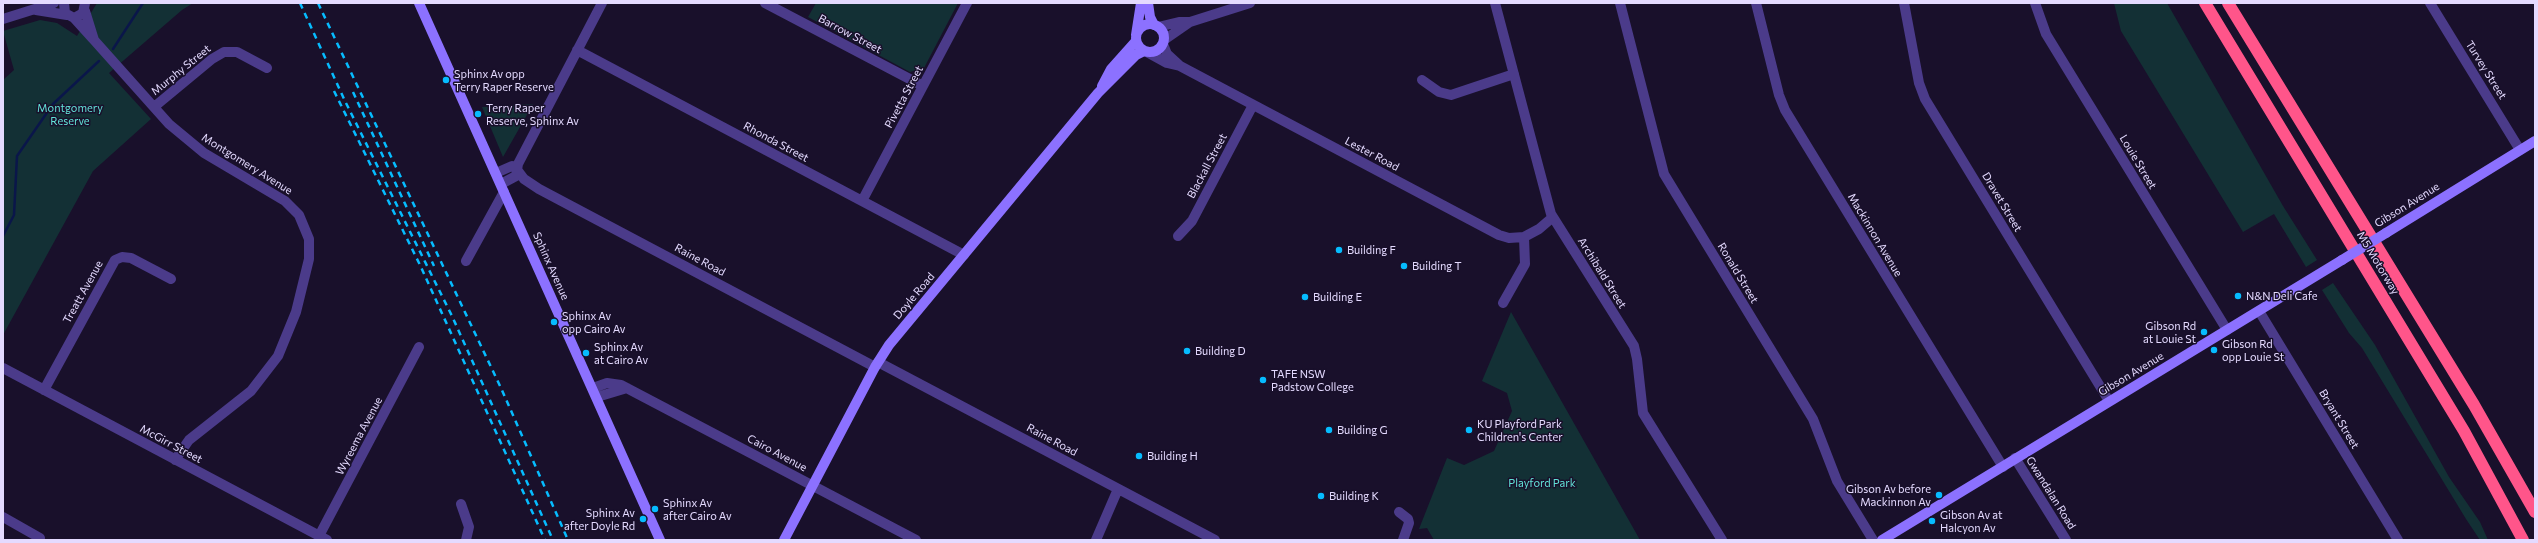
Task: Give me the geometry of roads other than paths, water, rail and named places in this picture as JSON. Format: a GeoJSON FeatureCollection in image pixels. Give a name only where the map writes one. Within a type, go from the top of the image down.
{"type":"FeatureCollection","features":[{"type":"Feature","properties":{"kind":"highway","name":"M5 Motorway"},"geometry":{"type":"LineString","coordinates":[[2205,3],[2464,431],[2522,539]]}},
{"type":"Feature","properties":{"kind":"highway","name":"M5 Motorway"},"geometry":{"type":"LineString","coordinates":[[2228,3],[2474,405],[2535,512]]}},
{"type":"Feature","properties":{"kind":"street"},"geometry":{"type":"LineString","coordinates":[[3,19],[34,10],[40,6],[54,3]]}},
{"type":"Feature","properties":{"kind":"street"},"geometry":{"type":"LineString","coordinates":[[64,3],[64,10],[71,16]]}},
{"type":"Feature","properties":{"kind":"street","name":"Sphinx Avenue"},"geometry":{"type":"LineString","coordinates":[[419,3],[660,540]]}},
{"type":"Feature","properties":{"kind":"street"},"geometry":{"type":"LineString","coordinates":[[466,261],[503,188],[516,177],[518,164],[602,3]]}},
{"type":"Feature","properties":{"kind":"street","name":"Barrow Street"},"geometry":{"type":"LineString","coordinates":[[765,3],[923,86]]}},
{"type":"Feature","properties":{"kind":"street","name":"Pivetta Street"},"geometry":{"type":"LineString","coordinates":[[862,201],[966,3]]}},
{"type":"Feature","properties":{"kind":"street"},"geometry":{"type":"LineString","coordinates":[[1141,3],[1136,38],[1145,52],[1156,51],[1163,42],[1190,22]]}},
{"type":"Feature","properties":{"kind":"street"},"geometry":{"type":"LineString","coordinates":[[1148,3],[1150,17],[1156,26],[1163,32],[1163,42]]}},
{"type":"Feature","properties":{"kind":"street"},"geometry":{"type":"LineString","coordinates":[[1136,38],[1143,26],[1190,22],[1250,3]]}},
{"type":"Feature","properties":{"kind":"street","name":"Archibald Street"},"geometry":{"type":"LineString","coordinates":[[1495,3],[1553,217],[1632,342],[1637,360],[1643,413],[1722,540]]}},
{"type":"Feature","properties":{"kind":"street","name":"Ronald Street"},"geometry":{"type":"LineString","coordinates":[[1620,3],[1664,174],[1813,419],[1837,481],[1873,540]]}},
{"type":"Feature","properties":{"kind":"street","name":"Mackinnon Avenue"},"geometry":{"type":"LineString","coordinates":[[1756,3],[1779,95],[1785,110],[2003,466]]}},
{"type":"Feature","properties":{"kind":"street","name":"Dravet Street"},"geometry":{"type":"LineString","coordinates":[[1904,3],[1919,83],[1925,98],[2109,401]]}},
{"type":"Feature","properties":{"kind":"street","name":"Louie Street"},"geometry":{"type":"LineString","coordinates":[[2036,3],[2046,34],[2227,330]]}},
{"type":"Feature","properties":{"kind":"street","name":"Turvey Street"},"geometry":{"type":"LineString","coordinates":[[2430,3],[2520,150]]}},
{"type":"Feature","properties":{"kind":"street"},"geometry":{"type":"LineString","coordinates":[[34,10],[80,16],[85,7]]}},
{"type":"Feature","properties":{"kind":"street","name":"Montgomery Avenue"},"geometry":{"type":"LineString","coordinates":[[85,7],[97,43]]}},
{"type":"Feature","properties":{"kind":"street","name":"Montgomery Avenue"},"geometry":{"type":"LineString","coordinates":[[71,16],[154,107],[194,145],[290,205],[305,226],[309,246],[309,259],[296,312],[284,344],[275,361],[251,391],[189,440],[175,460]]}},
{"type":"Feature","properties":{"kind":"street","name":"Doyle Road"},"geometry":{"type":"LineString","coordinates":[[1098,92],[1111,69],[1136,38]]}},
{"type":"Feature","properties":{"kind":"street","name":"Lester Road"},"geometry":{"type":"LineString","coordinates":[[1163,42],[1168,54],[1180,66]]}},
{"type":"Feature","properties":{"kind":"street","name":"Rhonda Street"},"geometry":{"type":"LineString","coordinates":[[577,50],[964,255]]}},
{"type":"Feature","properties":{"kind":"street","name":"Murphy Street"},"geometry":{"type":"LineString","coordinates":[[154,107],[212,58],[224,52],[243,54],[267,68]]}},
{"type":"Feature","properties":{"kind":"street","name":"Doyle Road"},"geometry":{"type":"LineString","coordinates":[[784,540],[876,364],[889,344],[1098,92],[1136,55],[1145,52]]}},
{"type":"Feature","properties":{"kind":"street","name":"Lester Road"},"geometry":{"type":"LineString","coordinates":[[1145,52],[1167,63],[1180,66],[1493,232],[1509,238],[1524,237]]}},
{"type":"Feature","properties":{"kind":"street"},"geometry":{"type":"LineString","coordinates":[[1422,80],[1439,92],[1452,95],[1514,74]]}},
{"type":"Feature","properties":{"kind":"street","name":"Blackall Street"},"geometry":{"type":"LineString","coordinates":[[1178,236],[1192,222],[1253,105]]}},
{"type":"Feature","properties":{"kind":"street","name":"Gibson Avenue"},"geometry":{"type":"LineString","coordinates":[[1882,540],[2535,141]]}},
{"type":"Feature","properties":{"kind":"street"},"geometry":{"type":"LineString","coordinates":[[496,173],[512,166],[517,169]]}},
{"type":"Feature","properties":{"kind":"street","name":"Raine Road"},"geometry":{"type":"LineString","coordinates":[[517,169],[524,179],[539,189],[1215,540]]}},
{"type":"Feature","properties":{"kind":"street"},"geometry":{"type":"LineString","coordinates":[[1503,303],[1525,264],[1524,237],[1539,229],[1553,217]]}},
{"type":"Feature","properties":{"kind":"street","name":"Treatt Avenue"},"geometry":{"type":"LineString","coordinates":[[44,390],[115,260],[122,257],[131,258],[171,279]]}},
{"type":"Feature","properties":{"kind":"street","name":"Bryant Street"},"geometry":{"type":"LineString","coordinates":[[2259,310],[2398,540]]}},
{"type":"Feature","properties":{"kind":"street","name":"Wyreema Avenue"},"geometry":{"type":"LineString","coordinates":[[323,538],[419,347]]}},
{"type":"Feature","properties":{"kind":"street","name":"McGirr Street"},"geometry":{"type":"LineString","coordinates":[[3,368],[323,538]]}},
{"type":"Feature","properties":{"kind":"street","name":"Cairo Avenue"},"geometry":{"type":"LineString","coordinates":[[595,393],[627,388],[916,540]]}},
{"type":"Feature","properties":{"kind":"street","name":"Gwandalan Road"},"geometry":{"type":"LineString","coordinates":[[2016,458],[2066,540]]}},
{"type":"Feature","properties":{"kind":"street"},"geometry":{"type":"LineString","coordinates":[[1096,540],[1118,489]]}},
{"type":"Feature","properties":{"kind":"street"},"geometry":{"type":"LineString","coordinates":[[461,504],[469,527],[466,540]]}},
{"type":"Feature","properties":{"kind":"street"},"geometry":{"type":"LineString","coordinates":[[1399,512],[1409,523],[1403,540]]}},
{"type":"Feature","properties":{"kind":"street"},"geometry":{"type":"LineString","coordinates":[[3,517],[40,538]]}},
{"type":"Feature","properties":{"kind":"waterway"},"geometry":{"type":"LineString","coordinates":[[113,49],[143,3]]}},
{"type":"Feature","properties":{"kind":"waterway"},"geometry":{"type":"LineString","coordinates":[[3,236],[14,215],[17,156],[53,104],[99,61]]}},
{"type":"Feature","properties":{"kind":"railway"},"geometry":{"type":"LineString","coordinates":[[300,3],[345,101],[452,316],[553,540]]}},
{"type":"Feature","properties":{"kind":"railway"},"geometry":{"type":"LineString","coordinates":[[318,3],[501,388],[568,540]]}},
{"type":"Feature","properties":{"kind":"railway"},"geometry":{"type":"LineString","coordinates":[[334,91],[420,265],[545,540]]}},
{"type":"Feature","properties":{"kind":"railway"},"geometry":{"type":"LineString","coordinates":[[353,92],[434,266]]}},
{"type":"Feature","properties":{"kind":"place","name":"Sphinx Av opp Terry Raper Reserve"},"geometry":{"type":"Point","coordinates":[446,80]}},
{"type":"Feature","properties":{"kind":"place","name":"Terry Raper Reserve, Sphinx Av"},"geometry":{"type":"Point","coordinates":[478,114]}},
{"type":"Feature","properties":{"kind":"place","name":"Building F"},"geometry":{"type":"Point","coordinates":[1339,250]}},
{"type":"Feature","properties":{"kind":"place","name":"Building T"},"geometry":{"type":"Point","coordinates":[1404,266]}},
{"type":"Feature","properties":{"kind":"place","name":"N&N Deli Cafe"},"geometry":{"type":"Point","coordinates":[2238,296]}},
{"type":"Feature","properties":{"kind":"place","name":"Building E"},"geometry":{"type":"Point","coordinates":[1305,297]}},
{"type":"Feature","properties":{"kind":"place","name":"Sphinx Av opp Cairo Av"},"geometry":{"type":"Point","coordinates":[554,322]}},
{"type":"Feature","properties":{"kind":"place","name":"Gibson Rd at Louie St"},"geometry":{"type":"Point","coordinates":[2204,332]}},
{"type":"Feature","properties":{"kind":"place","name":"Gibson Rd opp Louie St"},"geometry":{"type":"Point","coordinates":[2214,350]}},
{"type":"Feature","properties":{"kind":"place","name":"Building D"},"geometry":{"type":"Point","coordinates":[1187,351]}},
{"type":"Feature","properties":{"kind":"place","name":"Sphinx Av at Cairo Av"},"geometry":{"type":"Point","coordinates":[586,353]}},
{"type":"Feature","properties":{"kind":"place","name":"TAFE NSW Padstow College"},"geometry":{"type":"Point","coordinates":[1263,380]}},
{"type":"Feature","properties":{"kind":"place","name":"Building G"},"geometry":{"type":"Point","coordinates":[1329,430]}},
{"type":"Feature","properties":{"kind":"place","name":"KU Playford Park Children's Center"},"geometry":{"type":"Point","coordinates":[1469,430]}},
{"type":"Feature","properties":{"kind":"place","name":"Building H"},"geometry":{"type":"Point","coordinates":[1139,456]}},
{"type":"Feature","properties":{"kind":"place","name":"Gibson Av before Mackinnon Av"},"geometry":{"type":"Point","coordinates":[1939,495]}},
{"type":"Feature","properties":{"kind":"place","name":"Building K"},"geometry":{"type":"Point","coordinates":[1321,496]}},
{"type":"Feature","properties":{"kind":"place","name":"Sphinx Av after Cairo Av"},"geometry":{"type":"Point","coordinates":[655,509]}},
{"type":"Feature","properties":{"kind":"place","name":"Sphinx Av after Doyle Rd"},"geometry":{"type":"Point","coordinates":[643,519]}},
{"type":"Feature","properties":{"kind":"place","name":"Gibson Av at Halcyon Av"},"geometry":{"type":"Point","coordinates":[1932,521]}},
{"type":"Feature","properties":{"kind":"park label","name":"Montgomery Reserve"},"geometry":{"type":"Point","coordinates":[70,114]}},
{"type":"Feature","properties":{"kind":"park label","name":"Playford Park"},"geometry":{"type":"Point","coordinates":[1542,483]}}]}
